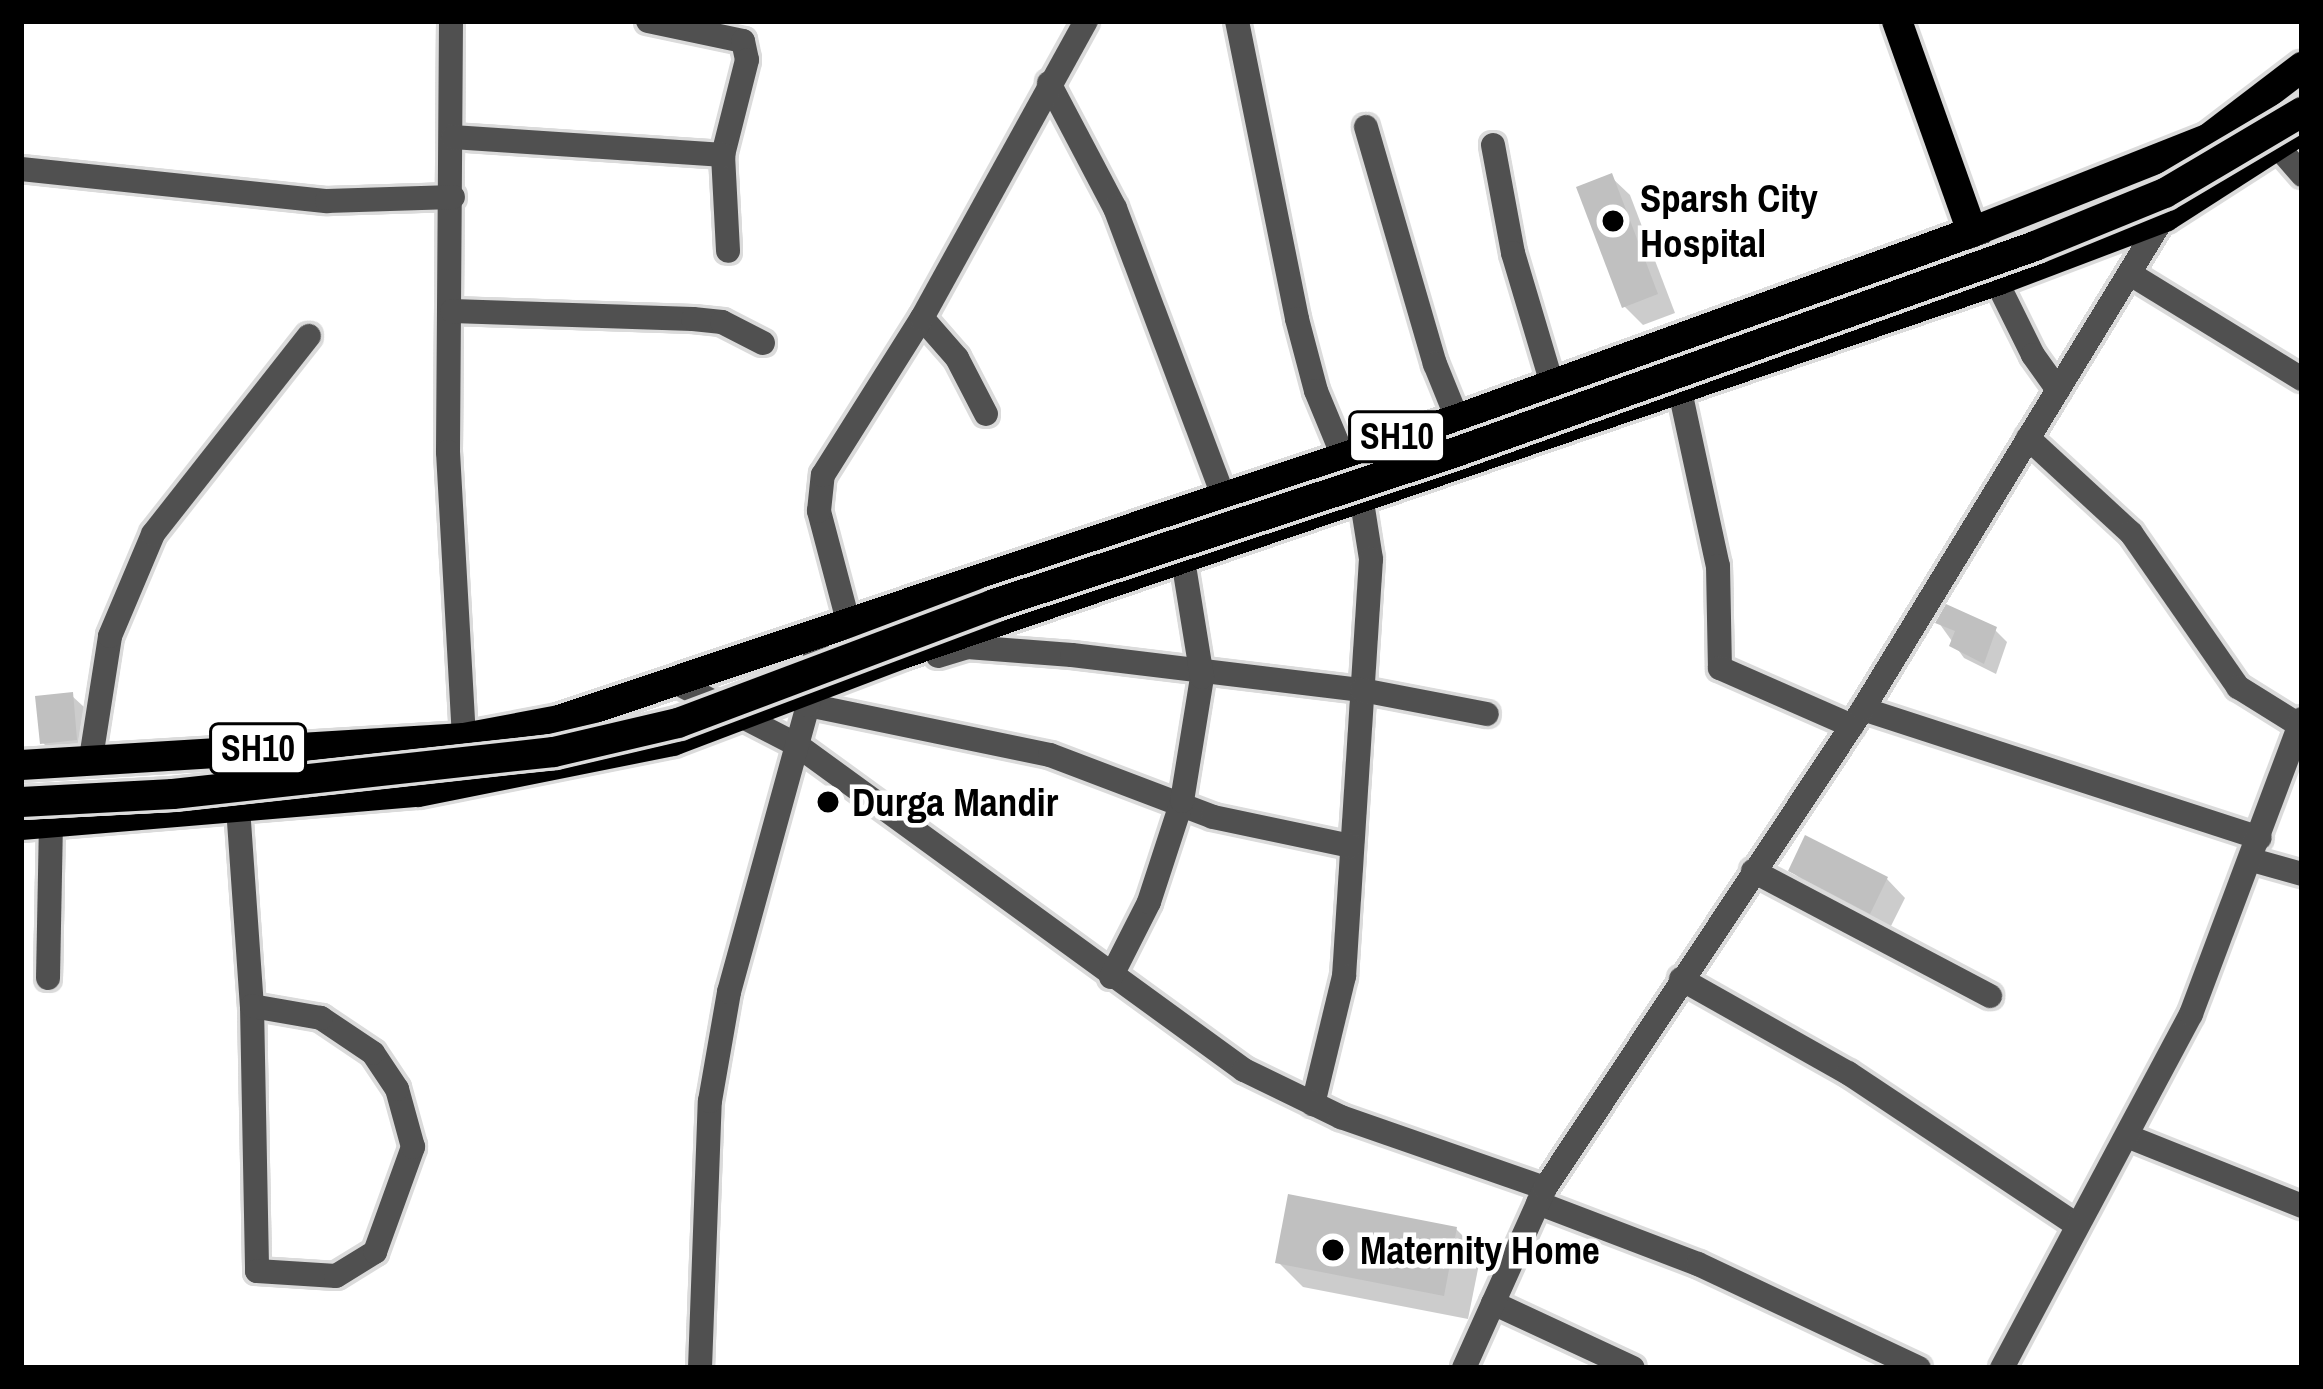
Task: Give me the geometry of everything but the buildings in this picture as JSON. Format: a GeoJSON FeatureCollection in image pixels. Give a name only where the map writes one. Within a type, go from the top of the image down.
{"type":"FeatureCollection","features":[{"type":"Feature","properties":{"kind":"main road"},"geometry":{"type":"LineString","coordinates":[[1897,21],[1972,232],[2209,139],[2302,67]]}},
{"type":"Feature","properties":{"kind":"main road"},"geometry":{"type":"LineString","coordinates":[[21,802],[173,794],[554,752],[678,723],[994,604],[1456,452],[2036,246],[2164,193],[2302,112]]}},
{"type":"Feature","properties":{"kind":"main road"},"geometry":{"type":"LineString","coordinates":[[36,824],[237,813],[466,785],[623,753],[744,717],[809,697],[902,654],[1680,394],[1999,280],[2165,217],[2290,138]]}},
{"type":"Feature","properties":{"kind":"main road","name":"SH10"},"geometry":{"type":"LineString","coordinates":[[21,766],[464,738],[559,720],[1172,510],[1458,419],[1972,232]]}},
{"type":"Feature","properties":{"kind":"street"},"geometry":{"type":"LineString","coordinates":[[452,21],[448,452],[466,785]]}},
{"type":"Feature","properties":{"kind":"street"},"geometry":{"type":"LineString","coordinates":[[648,21],[743,41],[747,60],[723,155],[728,251]]}},
{"type":"Feature","properties":{"kind":"street"},"geometry":{"type":"LineString","coordinates":[[848,621],[818,494],[922,318],[1086,21]]}},
{"type":"Feature","properties":{"kind":"street"},"geometry":{"type":"LineString","coordinates":[[1238,21],[1297,319],[1342,457],[1362,502],[1371,559],[1344,976],[1313,1104]]}},
{"type":"Feature","properties":{"kind":"street"},"geometry":{"type":"LineString","coordinates":[[1049,83],[1115,208],[1239,539]]}},
{"type":"Feature","properties":{"kind":"street"},"geometry":{"type":"LineString","coordinates":[[1366,127],[1435,364],[1474,464]]}},
{"type":"Feature","properties":{"kind":"street"},"geometry":{"type":"LineString","coordinates":[[453,136],[723,155]]}},
{"type":"Feature","properties":{"kind":"street"},"geometry":{"type":"LineString","coordinates":[[2290,138],[2302,175]]}},
{"type":"Feature","properties":{"kind":"street"},"geometry":{"type":"LineString","coordinates":[[1464,1368],[1542,1196],[1857,717],[2132,275],[2209,139]]}},
{"type":"Feature","properties":{"kind":"street"},"geometry":{"type":"LineString","coordinates":[[1492,145],[1551,385],[1568,432]]}},
{"type":"Feature","properties":{"kind":"street"},"geometry":{"type":"LineString","coordinates":[[21,169],[327,201],[453,197]]}},
{"type":"Feature","properties":{"kind":"street"},"geometry":{"type":"LineString","coordinates":[[1972,232],[2032,355],[2058,390]]}},
{"type":"Feature","properties":{"kind":"street"},"geometry":{"type":"LineString","coordinates":[[2132,275],[2302,379]]}},
{"type":"Feature","properties":{"kind":"street"},"geometry":{"type":"LineString","coordinates":[[452,310],[722,322],[763,343]]}},
{"type":"Feature","properties":{"kind":"street"},"geometry":{"type":"LineString","coordinates":[[922,318],[957,358],[986,414]]}},
{"type":"Feature","properties":{"kind":"street"},"geometry":{"type":"LineString","coordinates":[[92,758],[110,636],[153,534],[309,336]]}},
{"type":"Feature","properties":{"kind":"street"},"geometry":{"type":"LineString","coordinates":[[1670,339],[1718,566],[1720,668],[2256,849],[2302,874]]}},
{"type":"Feature","properties":{"kind":"street"},"geometry":{"type":"LineString","coordinates":[[2002,1368],[2075,1224],[2132,1138],[2256,849],[2301,722],[2238,687],[2131,533],[2028,438]]}},
{"type":"Feature","properties":{"kind":"street"},"geometry":{"type":"LineString","coordinates":[[1111,976],[1148,902],[1182,801],[1202,677],[1172,510]]}},
{"type":"Feature","properties":{"kind":"street"},"geometry":{"type":"LineString","coordinates":[[884,610],[907,666],[967,647],[1202,677],[1362,690],[1487,714]]}},
{"type":"Feature","properties":{"kind":"street"},"geometry":{"type":"LineString","coordinates":[[700,1368],[710,1101],[729,992],[809,697],[818,634]]}},
{"type":"Feature","properties":{"kind":"street"},"geometry":{"type":"LineString","coordinates":[[677,683],[797,745],[1244,1070],[1313,1104],[1698,1264],[1919,1368]]}},
{"type":"Feature","properties":{"kind":"street"},"geometry":{"type":"LineString","coordinates":[[809,697],[1050,755],[1182,801],[1213,817],[1351,846]]}},
{"type":"Feature","properties":{"kind":"street"},"geometry":{"type":"LineString","coordinates":[[234,750],[252,1006],[256,1271],[336,1276],[362,1267],[375,1252],[413,1147],[397,1089],[373,1053],[321,1018],[252,1006]]}},
{"type":"Feature","properties":{"kind":"street"},"geometry":{"type":"LineString","coordinates":[[36,824],[48,978]]}},
{"type":"Feature","properties":{"kind":"street"},"geometry":{"type":"LineString","coordinates":[[1754,871],[1990,996]]}},
{"type":"Feature","properties":{"kind":"street"},"geometry":{"type":"LineString","coordinates":[[1681,979],[1848,1073],[2075,1224]]}},
{"type":"Feature","properties":{"kind":"street"},"geometry":{"type":"LineString","coordinates":[[2132,1138],[2302,1206]]}},
{"type":"Feature","properties":{"kind":"street"},"geometry":{"type":"LineString","coordinates":[[1493,1303],[1634,1368]]}},
{"type":"Feature","properties":{"kind":"place","name":"Sparsh City Hospital"},"geometry":{"type":"Point","coordinates":[1613,221]}},
{"type":"Feature","properties":{"kind":"place","name":"Durga Mandir"},"geometry":{"type":"Point","coordinates":[828,802]}},
{"type":"Feature","properties":{"kind":"place","name":"Maternity Home"},"geometry":{"type":"Point","coordinates":[1333,1250]}}]}
